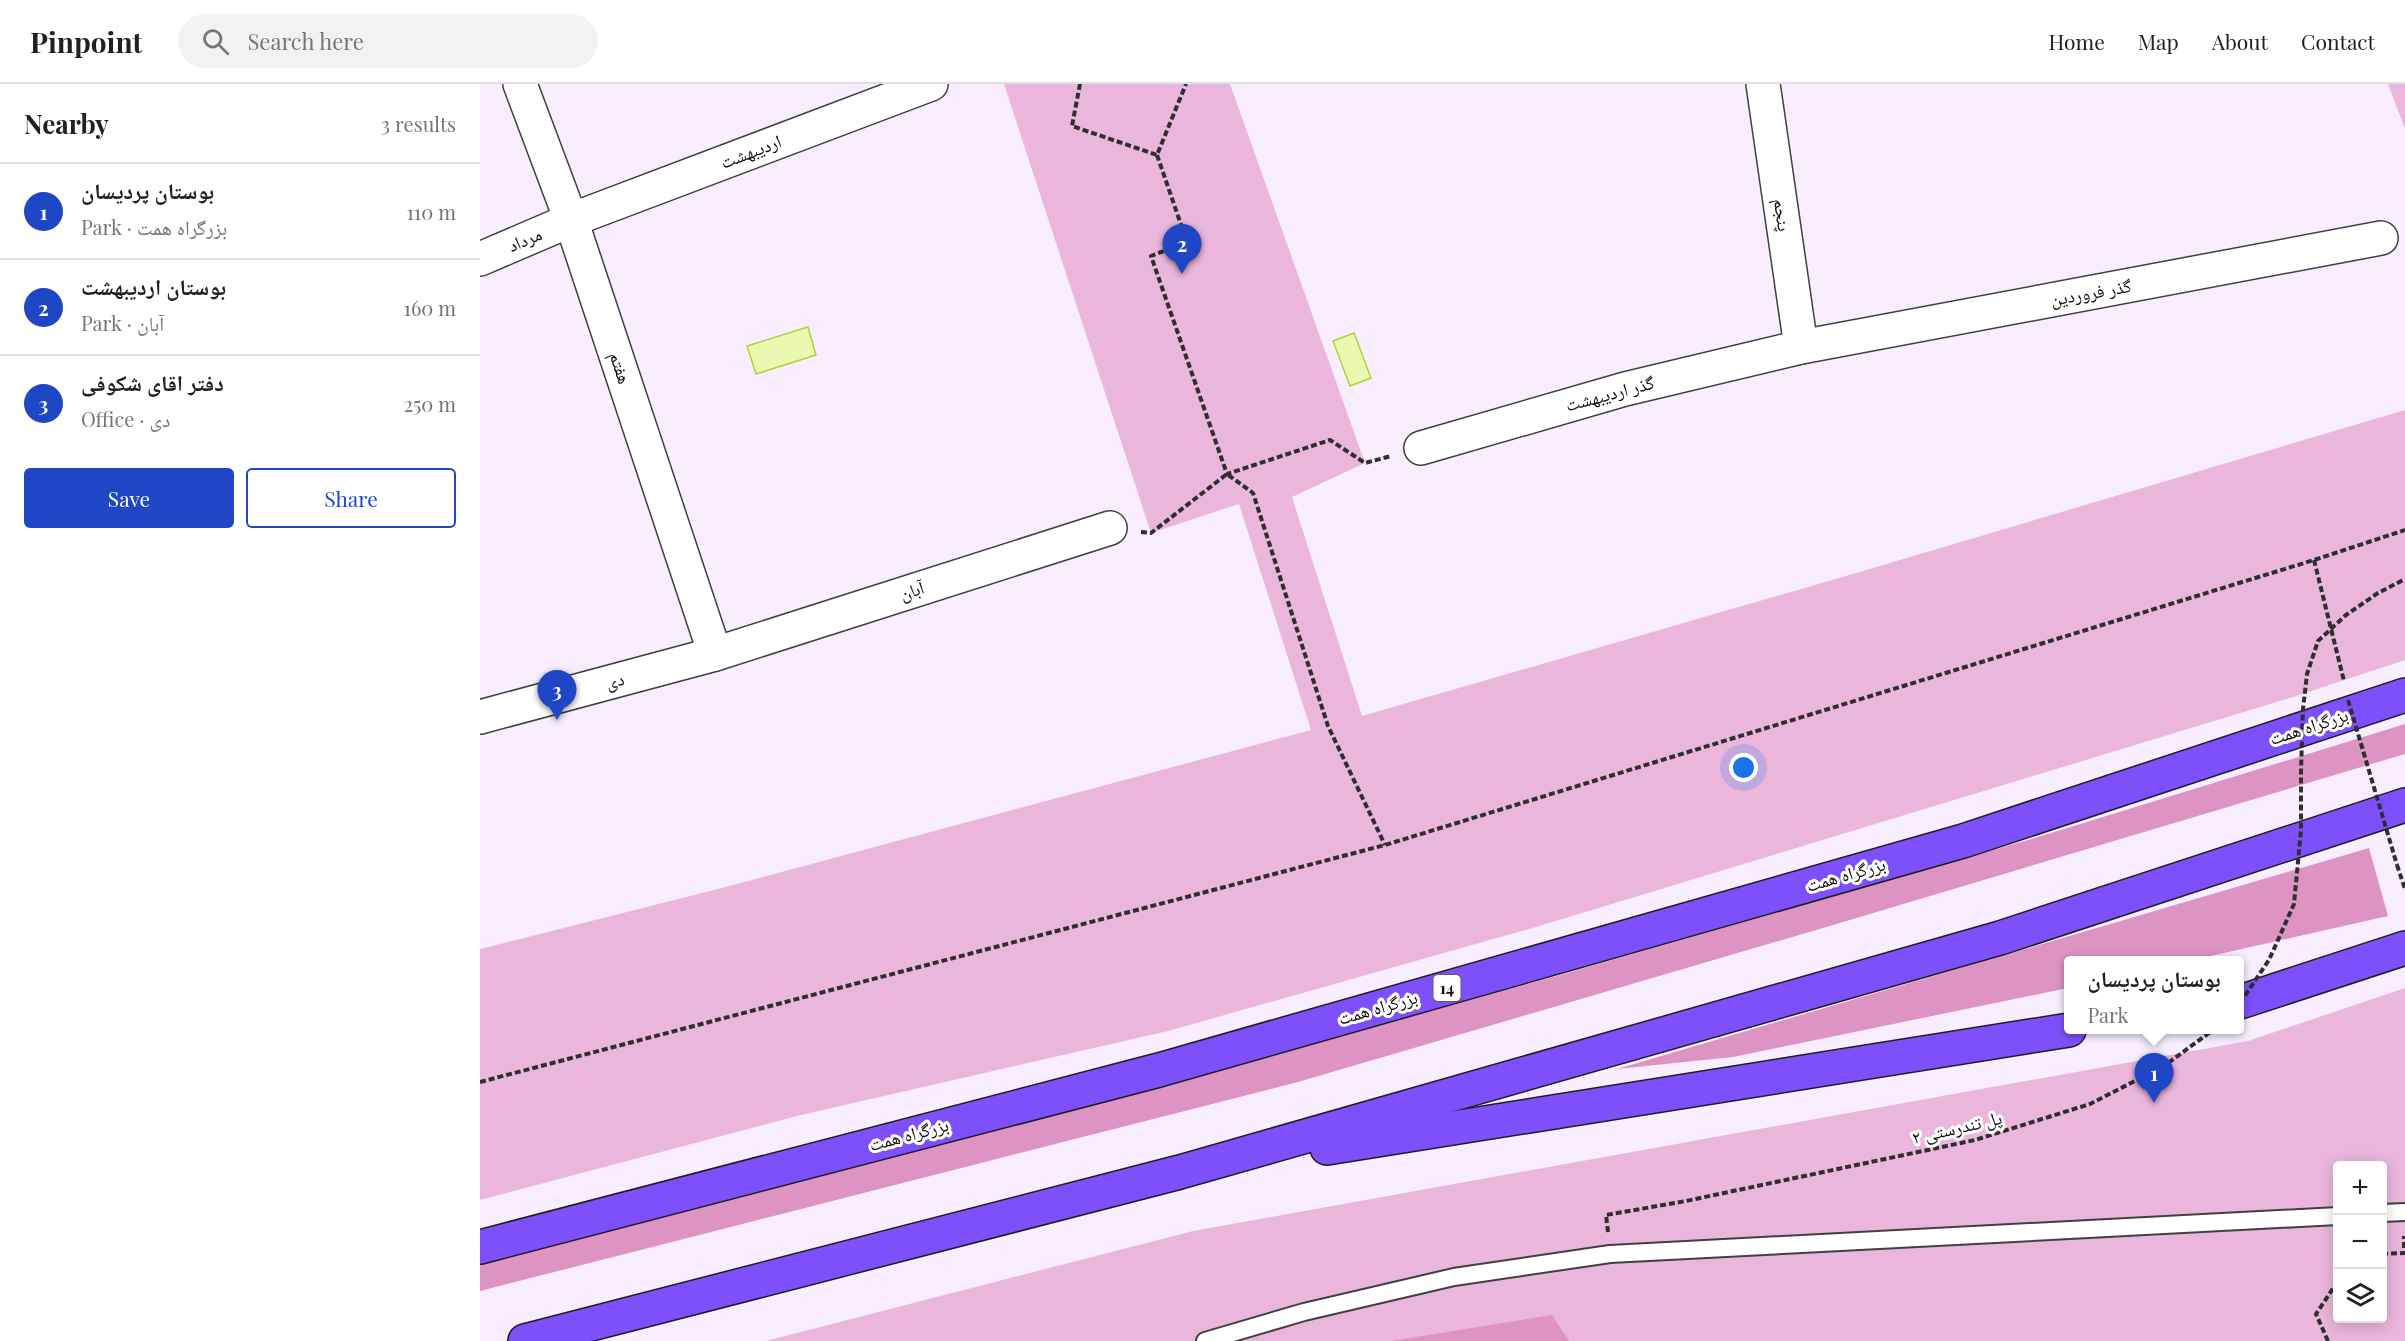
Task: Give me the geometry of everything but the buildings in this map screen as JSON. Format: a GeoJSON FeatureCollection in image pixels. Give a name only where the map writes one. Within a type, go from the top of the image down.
{"type":"FeatureCollection","features":[{"type":"Feature","properties":{"kind":"highway","name":"بزرگراه همت"},"geometry":{"type":"LineString","coordinates":[[480,1247],[1159,1070],[1929,851],[2405,695]]}},
{"type":"Feature","properties":{"kind":"highway"},"geometry":{"type":"LineString","coordinates":[[525,1341],[1180,1172],[2000,938],[2405,805]]}},
{"type":"Feature","properties":{"kind":"highway"},"geometry":{"type":"LineString","coordinates":[[2244,1002],[2405,948]]}},
{"type":"Feature","properties":{"kind":"highway"},"geometry":{"type":"LineString","coordinates":[[1180,1172],[2064,1030]]}},
{"type":"Feature","properties":{"kind":"street","name":"هفتم"},"geometry":{"type":"LineString","coordinates":[[520,84],[571,220],[715,654]]}},
{"type":"Feature","properties":{"kind":"street","name":"اردیبهشت"},"geometry":{"type":"LineString","coordinates":[[571,220],[931,84]]}},
{"type":"Feature","properties":{"kind":"street","name":"پنجم"},"geometry":{"type":"LineString","coordinates":[[1763,84],[1801,346]]}},
{"type":"Feature","properties":{"kind":"street","name":"مرداد"},"geometry":{"type":"LineString","coordinates":[[480,259],[571,220]]}},
{"type":"Feature","properties":{"kind":"street","name":"گذر فروردین"},"geometry":{"type":"LineString","coordinates":[[1801,346],[2381,238]]}},
{"type":"Feature","properties":{"kind":"street","name":"گذر اردیبهشت"},"geometry":{"type":"LineString","coordinates":[[1421,448],[1625,389],[1801,346]]}},
{"type":"Feature","properties":{"kind":"street","name":"آبان"},"geometry":{"type":"LineString","coordinates":[[715,654],[1110,528]]}},
{"type":"Feature","properties":{"kind":"street","name":"دی"},"geometry":{"type":"LineString","coordinates":[[480,717],[715,654]]}},
{"type":"Feature","properties":{"kind":"lane"},"geometry":{"type":"LineString","coordinates":[[2387,1213],[2405,1212]]}},
{"type":"Feature","properties":{"kind":"lane"},"geometry":{"type":"LineString","coordinates":[[1205,1341],[1304,1312],[1454,1277],[1610,1254],[2333,1216]]}},
{"type":"Feature","properties":{"kind":"path"},"geometry":{"type":"LineString","coordinates":[[1080,84],[1072,126],[1157,155]]}},
{"type":"Feature","properties":{"kind":"path"},"geometry":{"type":"LineString","coordinates":[[1186,84],[1157,155],[1187,242],[1151,256],[1227,474],[1252,493],[1328,726],[1385,845]]}},
{"type":"Feature","properties":{"kind":"path"},"geometry":{"type":"LineString","coordinates":[[1151,533],[1227,474],[1330,440],[1365,463]]}},
{"type":"Feature","properties":{"kind":"path"},"geometry":{"type":"LineString","coordinates":[[480,1082],[1385,845],[2314,560],[2405,530]]}},
{"type":"Feature","properties":{"kind":"path"},"geometry":{"type":"LineString","coordinates":[[2314,560],[2348,700],[2405,889]]}},
{"type":"Feature","properties":{"kind":"path"},"geometry":{"type":"LineString","coordinates":[[2244,997],[2269,960],[2294,904],[2301,830],[2303,709],[2307,674],[2318,641],[2346,615],[2405,579]]}},
{"type":"Feature","properties":{"kind":"path","name":"پل تندرستی ۲"},"geometry":{"type":"LineString","coordinates":[[1610,1254],[1606,1215],[1686,1201],[1975,1140],[2090,1104],[2164,1066],[2206,1034]]}},
{"type":"Feature","properties":{"kind":"path"},"geometry":{"type":"LineString","coordinates":[[2387,1254],[2404,1253],[2405,1212]]}},
{"type":"Feature","properties":{"kind":"path"},"geometry":{"type":"LineString","coordinates":[[2328,1341],[2316,1314],[2333,1287]]}},
{"type":"Feature","properties":{"kind":"shaded area"},"geometry":{"type":"Polygon","coordinates":[[[1004,84],[1230,84],[1365,463],[1292,497],[1362,716],[1846,576],[2405,410],[2405,660],[2290,698],[1536,927],[1168,1031],[801,1115],[480,1200],[480,949],[718,889],[1311,730],[1239,504],[1151,533],[1004,84]]]}},
{"type":"Feature","properties":{"kind":"shaded area"},"geometry":{"type":"Polygon","coordinates":[[[2388,84],[2405,84],[2405,129],[2388,84]]]}},
{"type":"Feature","properties":{"kind":"shaded area"},"geometry":{"type":"Polygon","coordinates":[[[808,327],[816,355],[756,374],[747,346],[808,327]]]}},
{"type":"Feature","properties":{"kind":"shaded area"},"geometry":{"type":"Polygon","coordinates":[[[1354,333],[1371,378],[1350,386],[1333,341],[1354,333]]]}},
{"type":"Feature","properties":{"kind":"shaded area"},"geometry":{"type":"Polygon","coordinates":[[[2405,724],[2405,754],[1823,928],[1298,1082],[480,1291],[480,1258],[605,1225],[1073,1111],[1553,977],[2038,837],[2405,724]]]}},
{"type":"Feature","properties":{"kind":"shaded area"},"geometry":{"type":"Polygon","coordinates":[[[2369,848],[2388,916],[2211,956],[2064,956],[2064,989],[1733,1057],[1617,1069],[2369,848]]]}},
{"type":"Feature","properties":{"kind":"shaded area"},"geometry":{"type":"Polygon","coordinates":[[[2405,988],[2405,1341],[766,1341],[1193,1231],[2248,1041],[2405,988]]]}},
{"type":"Feature","properties":{"kind":"shaded area"},"geometry":{"type":"Polygon","coordinates":[[[1552,1315],[1569,1341],[1391,1341],[1552,1315]]]}},
{"type":"Feature","properties":{"kind":"place","name":"بوستان اردیبهشت"},"geometry":{"type":"Point","coordinates":[1182,274]}},
{"type":"Feature","properties":{"kind":"place","name":"دفتر اقای شکوفی"},"geometry":{"type":"Point","coordinates":[557,720]}},
{"type":"Feature","properties":{"kind":"place","name":"بوستان پردیسان"},"geometry":{"type":"Point","coordinates":[2154,1103]}}]}
